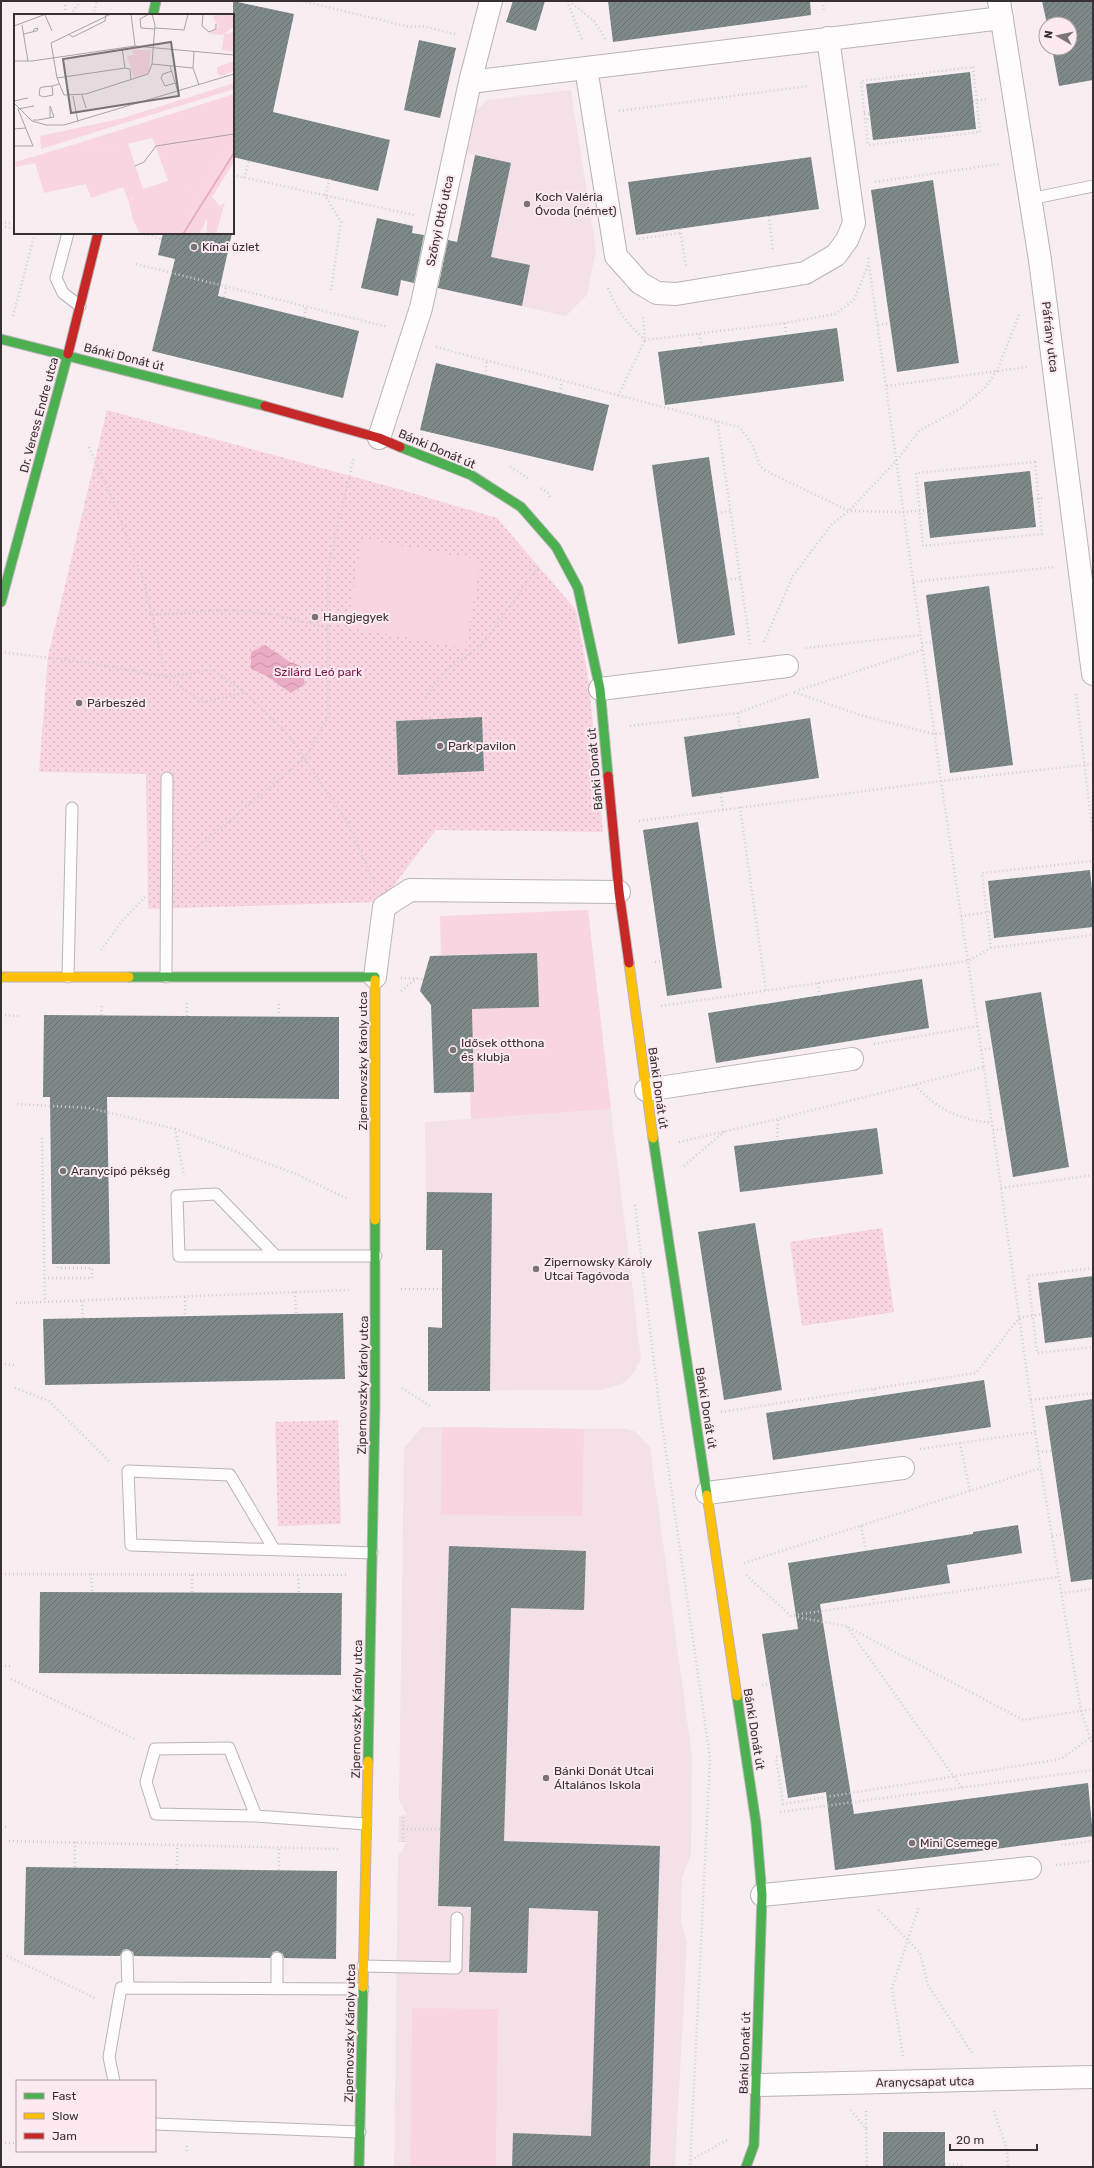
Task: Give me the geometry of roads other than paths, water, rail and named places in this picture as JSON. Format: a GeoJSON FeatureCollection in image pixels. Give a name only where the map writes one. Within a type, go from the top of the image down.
{"type":"FeatureCollection","features":[{"type":"Feature","properties":{"kind":"street"},"geometry":{"type":"LineString","coordinates":[[152,14],[156,1]]}},
{"type":"Feature","properties":{"kind":"street","name":"Szőnyi Ottó utca"},"geometry":{"type":"LineString","coordinates":[[369,435],[421,308],[470,82],[491,1]]}},
{"type":"Feature","properties":{"kind":"street"},"geometry":{"type":"LineString","coordinates":[[470,82],[586,58],[828,38],[1001,10]]}},
{"type":"Feature","properties":{"kind":"street","name":"Páfrány utca"},"geometry":{"type":"LineString","coordinates":[[1001,10],[1025,161],[1054,363],[1093,674]]}},
{"type":"Feature","properties":{"kind":"street"},"geometry":{"type":"LineString","coordinates":[[586,58],[616,256],[640,283],[657,293],[676,294],[805,273],[836,255],[847,240],[854,223],[828,38]]}},
{"type":"Feature","properties":{"kind":"street","name":"Dr. Veress Endre utca"},"geometry":{"type":"LineString","coordinates":[[1,602],[68,355],[98,234]]}},
{"type":"Feature","properties":{"kind":"street","name":"Bánki Donát út"},"geometry":{"type":"LineString","coordinates":[[4,339],[249,401],[369,435],[471,474],[522,507],[556,547],[578,588],[600,689],[619,892],[646,1090],[756,1823],[762,1895],[757,2085],[754,2144],[746,2167]]}},
{"type":"Feature","properties":{"kind":"street"},"geometry":{"type":"LineString","coordinates":[[600,689],[787,666]]}},
{"type":"Feature","properties":{"kind":"street"},"geometry":{"type":"LineString","coordinates":[[375,977],[384,907],[410,890],[619,892]]}},
{"type":"Feature","properties":{"kind":"street","name":"Zipernovszky Károly utca"},"geometry":{"type":"LineString","coordinates":[[1,977],[375,977],[376,1256],[372,1553],[361,1824],[363,1990],[359,2167]]}},
{"type":"Feature","properties":{"kind":"street"},"geometry":{"type":"LineString","coordinates":[[646,1090],[860,1052]]}},
{"type":"Feature","properties":{"kind":"street"},"geometry":{"type":"LineString","coordinates":[[707,1493],[908,1459]]}},
{"type":"Feature","properties":{"kind":"street"},"geometry":{"type":"LineString","coordinates":[[762,1895],[1030,1868]]}},
{"type":"Feature","properties":{"kind":"street","name":"Aranycsapat utca"},"geometry":{"type":"LineString","coordinates":[[757,2085],[1093,2077]]}},
{"type":"Feature","properties":{"kind":"lane"},"geometry":{"type":"LineString","coordinates":[[1030,199],[1093,186]]}},
{"type":"Feature","properties":{"kind":"lane"},"geometry":{"type":"LineString","coordinates":[[68,234],[56,278],[63,293],[80,306]]}},
{"type":"Feature","properties":{"kind":"lane"},"geometry":{"type":"LineString","coordinates":[[166,976],[167,778]]}},
{"type":"Feature","properties":{"kind":"lane"},"geometry":{"type":"LineString","coordinates":[[68,977],[72,808]]}},
{"type":"Feature","properties":{"kind":"lane"},"geometry":{"type":"LineString","coordinates":[[275,1255],[216,1194],[177,1196],[179,1256],[376,1256]]}},
{"type":"Feature","properties":{"kind":"lane"},"geometry":{"type":"LineString","coordinates":[[274,1549],[230,1475],[128,1471],[131,1545],[372,1553]]}},
{"type":"Feature","properties":{"kind":"lane"},"geometry":{"type":"LineString","coordinates":[[256,1816],[228,1748],[155,1749],[146,1782],[156,1814],[256,1816],[361,1824]]}},
{"type":"Feature","properties":{"kind":"lane"},"geometry":{"type":"LineString","coordinates":[[363,1966],[456,1968],[457,1918]]}},
{"type":"Feature","properties":{"kind":"lane"},"geometry":{"type":"LineString","coordinates":[[127,1956],[128,1988]]}},
{"type":"Feature","properties":{"kind":"lane"},"geometry":{"type":"LineString","coordinates":[[277,1958],[277,1989]]}},
{"type":"Feature","properties":{"kind":"lane"},"geometry":{"type":"LineString","coordinates":[[114,2080],[109,2057],[121,1988],[363,1990]]}},
{"type":"Feature","properties":{"kind":"lane"},"geometry":{"type":"LineString","coordinates":[[156,2124],[360,2132]]}},
{"type":"Feature","properties":{"kind":"water"},"geometry":{"type":"Polygon","coordinates":[[[265,645],[290,662],[301,666],[305,684],[291,693],[265,675],[251,669],[251,652],[265,645]]]}},
{"type":"Feature","properties":{"kind":"place","name":"Koch Valéria Óvoda (német)"},"geometry":{"type":"Point","coordinates":[527,204]}},
{"type":"Feature","properties":{"kind":"place","name":"Kínai üzlet"},"geometry":{"type":"Point","coordinates":[194,247]}},
{"type":"Feature","properties":{"kind":"place","name":"Hangjegyek"},"geometry":{"type":"Point","coordinates":[315,617]}},
{"type":"Feature","properties":{"kind":"place","name":"Párbeszéd"},"geometry":{"type":"Point","coordinates":[79,703]}},
{"type":"Feature","properties":{"kind":"place","name":"Park pavilon"},"geometry":{"type":"Point","coordinates":[440,746]}},
{"type":"Feature","properties":{"kind":"place","name":"Idősek otthona és klubja"},"geometry":{"type":"Point","coordinates":[453,1050]}},
{"type":"Feature","properties":{"kind":"place","name":"Aranycipó pékség"},"geometry":{"type":"Point","coordinates":[63,1171]}},
{"type":"Feature","properties":{"kind":"place","name":"Zipernowsky Károly Utcai Tagóvoda"},"geometry":{"type":"Point","coordinates":[536,1269]}},
{"type":"Feature","properties":{"kind":"place","name":"Bánki Donát Utcai Általános Iskola"},"geometry":{"type":"Point","coordinates":[546,1778]}},
{"type":"Feature","properties":{"kind":"place","name":"Mini Csemege"},"geometry":{"type":"Point","coordinates":[912,1843]}},
{"type":"Feature","properties":{"kind":"park label","name":"Szilárd Leó park"},"geometry":{"type":"Point","coordinates":[318,672]}}]}
